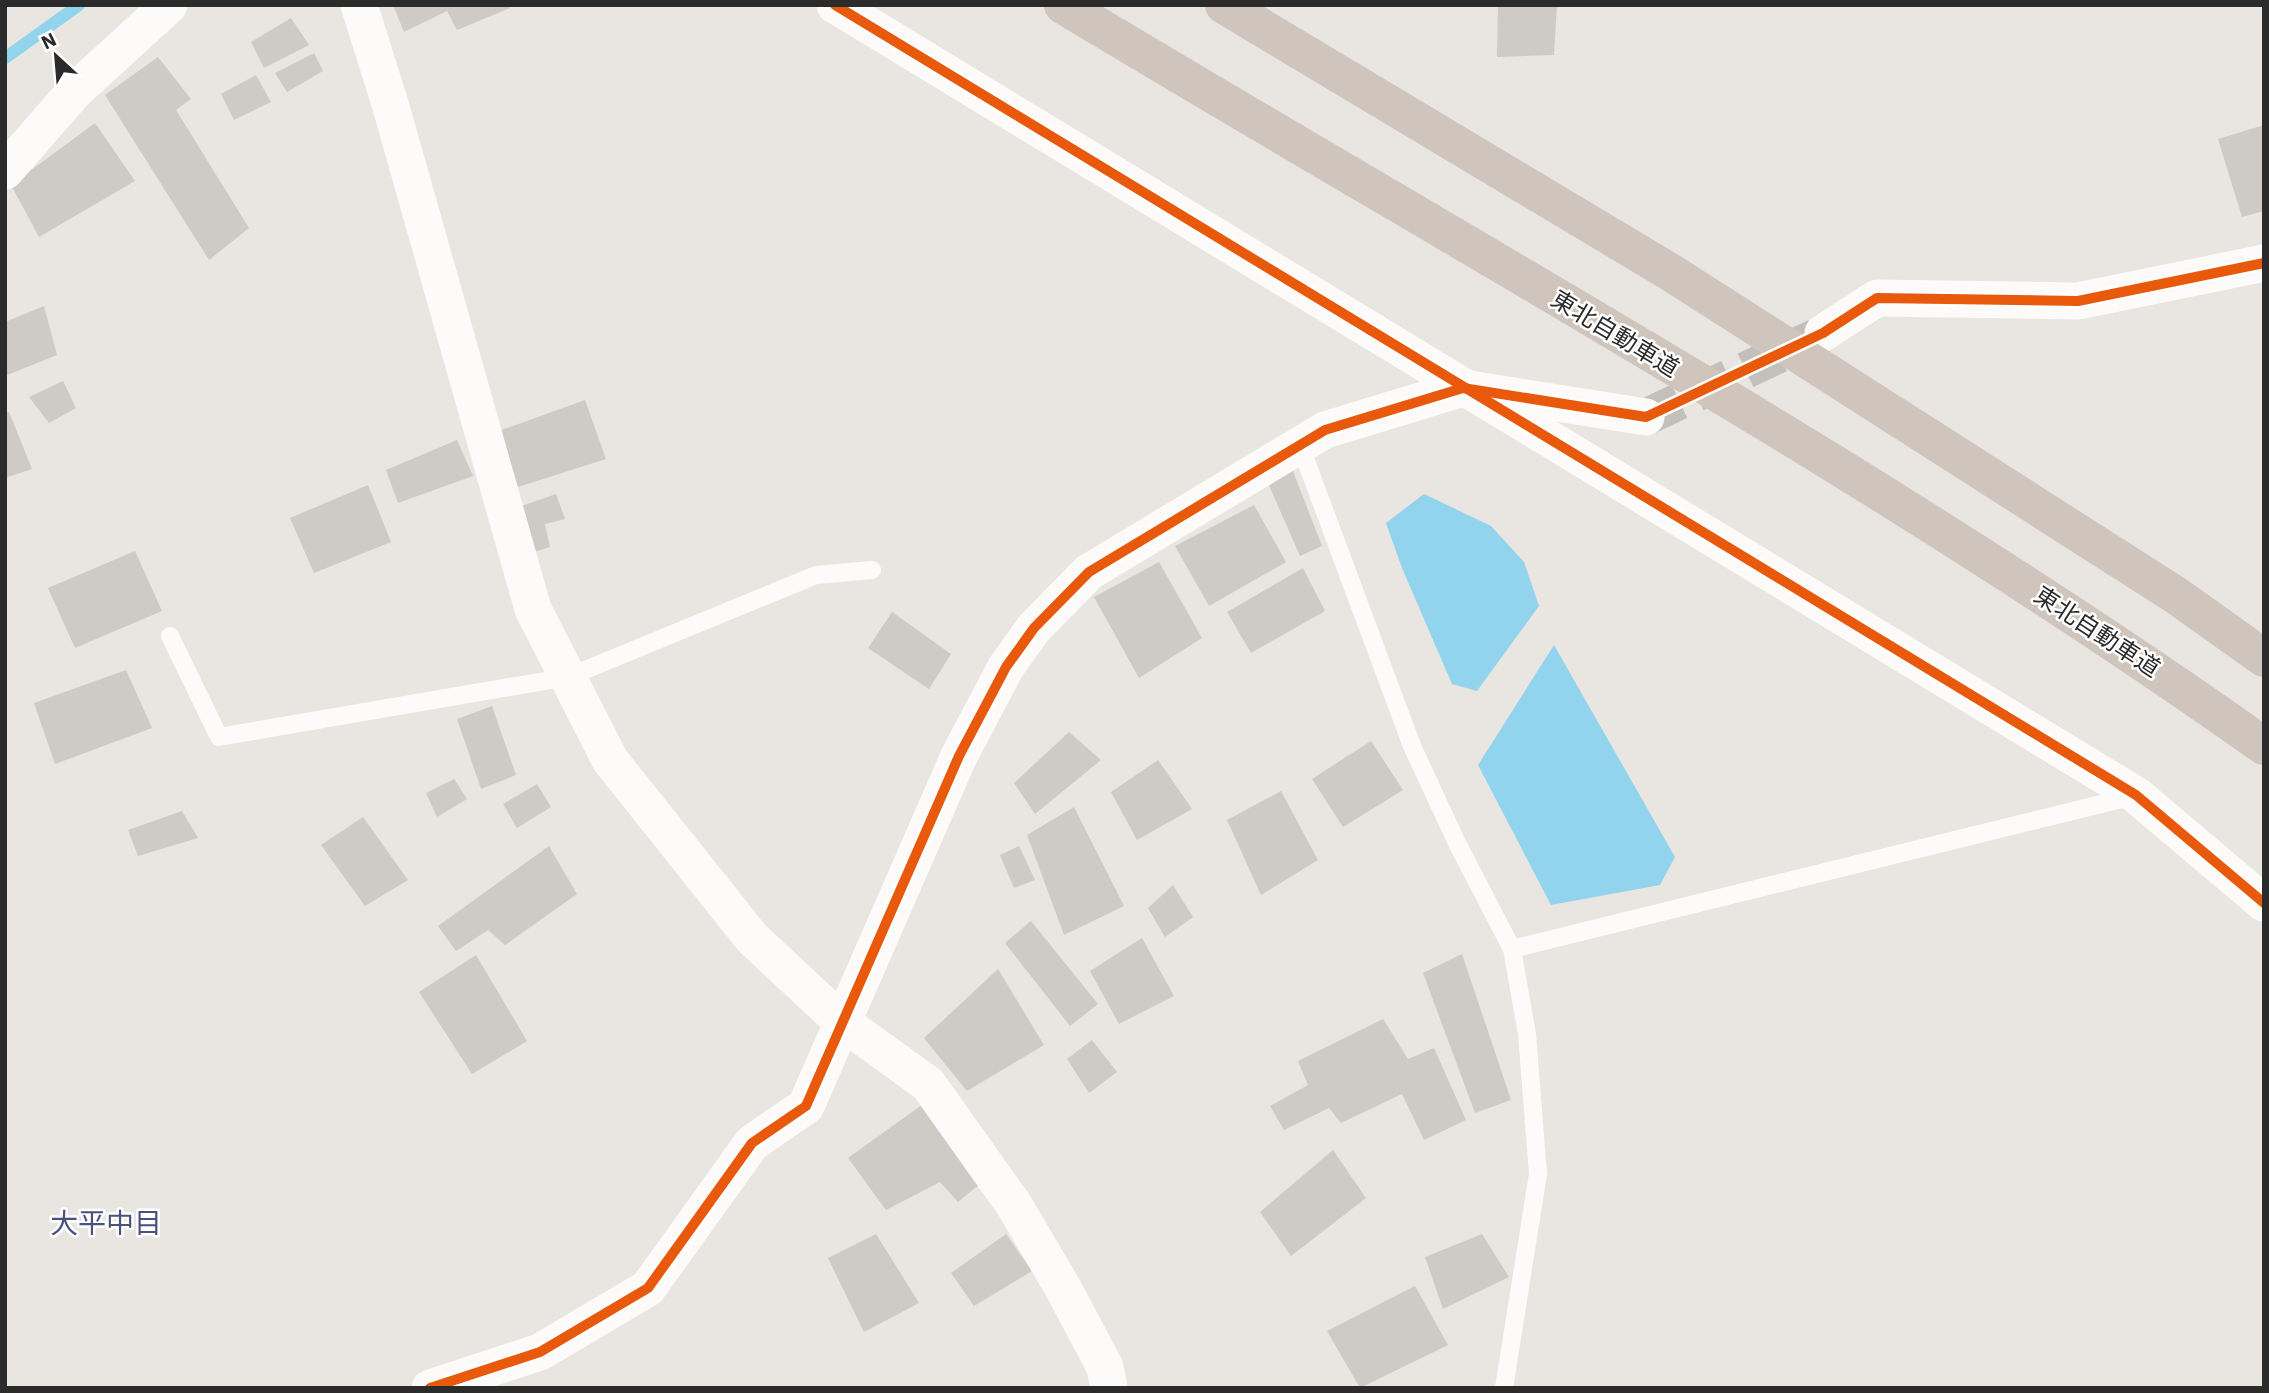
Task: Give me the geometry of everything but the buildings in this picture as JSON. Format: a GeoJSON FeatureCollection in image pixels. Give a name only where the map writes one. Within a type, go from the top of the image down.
{"type":"FeatureCollection","features":[{"type":"Feature","properties":{"kind":"highway","name":"東北自動車道"},"geometry":{"type":"LineString","coordinates":[[1063,5],[1472,247],[1863,484],[2123,646],[2264,746]]}},
{"type":"Feature","properties":{"kind":"highway"},"geometry":{"type":"LineString","coordinates":[[1224,5],[1670,272],[2177,596],[2264,658]]}},
{"type":"Feature","properties":{"kind":"street"},"geometry":{"type":"LineString","coordinates":[[5,172],[75,91],[169,5]]}},
{"type":"Feature","properties":{"kind":"street"},"geometry":{"type":"LineString","coordinates":[[359,5],[395,121],[533,609],[610,760],[752,938],[842,1022],[928,1084],[1014,1205],[1105,1367],[1110,1388]]}},
{"type":"Feature","properties":{"kind":"street"},"geometry":{"type":"LineString","coordinates":[[835,5],[2136,795],[2264,903]]}},
{"type":"Feature","properties":{"kind":"street"},"geometry":{"type":"LineString","coordinates":[[1823,333],[1877,298],[2078,301],[2264,263]]}},
{"type":"Feature","properties":{"kind":"street"},"geometry":{"type":"LineString","coordinates":[[430,1388],[540,1352],[648,1288],[752,1143],[806,1106],[959,756],[1006,667],[1034,628],[1089,572],[1325,430],[1463,388],[1646,417]]}},
{"type":"Feature","properties":{"kind":"lane"},"geometry":{"type":"LineString","coordinates":[[1300,444],[1412,746],[1457,843],[1512,949],[1527,1034],[1538,1174],[1504,1388]]}},
{"type":"Feature","properties":{"kind":"lane"},"geometry":{"type":"LineString","coordinates":[[170,636],[219,737],[568,677],[816,575],[872,570]]}},
{"type":"Feature","properties":{"kind":"lane"},"geometry":{"type":"LineString","coordinates":[[1512,949],[2136,795]]}},
{"type":"Feature","properties":{"kind":"water"},"geometry":{"type":"Polygon","coordinates":[[[1424,494],[1491,526],[1524,562],[1539,606],[1477,691],[1452,684],[1402,568],[1386,523],[1424,494]]]}},
{"type":"Feature","properties":{"kind":"water"},"geometry":{"type":"Polygon","coordinates":[[[1554,645],[1675,857],[1660,885],[1551,905],[1478,765],[1554,645]]]}},
{"type":"Feature","properties":{"kind":"waterway"},"geometry":{"type":"LineString","coordinates":[[5,58],[79,5]]}},
{"type":"Feature","properties":{"kind":"tunnel"},"geometry":{"type":"LineString","coordinates":[[1646,417],[1816,337]]}},
{"type":"Feature","properties":{"kind":"cycle path"},"geometry":{"type":"LineString","coordinates":[[835,5],[2136,795],[2264,903]]}},
{"type":"Feature","properties":{"kind":"cycle path"},"geometry":{"type":"LineString","coordinates":[[430,1388],[540,1352],[648,1288],[752,1143],[806,1106],[959,756],[1006,667],[1034,628],[1089,572],[1325,430],[1463,388],[1646,417],[1823,333],[1877,298],[2078,301],[2264,263]]}},
{"type":"Feature","properties":{"kind":"district","name":"大平中目"},"geometry":{"type":"Point","coordinates":[106,1223]}}]}
